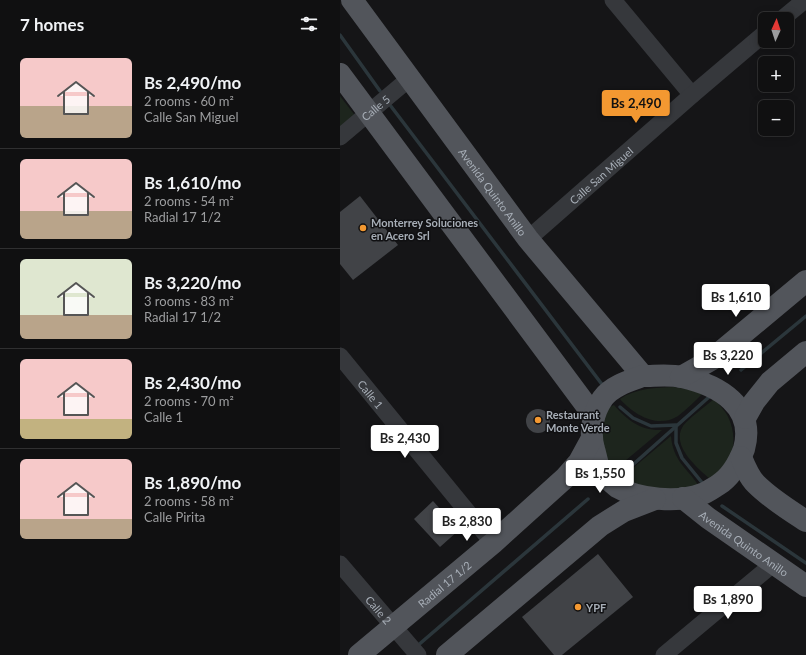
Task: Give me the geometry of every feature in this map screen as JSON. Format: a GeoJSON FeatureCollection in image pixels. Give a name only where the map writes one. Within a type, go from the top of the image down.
{"type":"FeatureCollection","features":[{"type":"Feature","properties":{"kind":"main road","name":"Avenida Quinto Anillo"},"geometry":{"type":"LineString","coordinates":[[352,0],[528,239],[643,376]]}},
{"type":"Feature","properties":{"kind":"main road"},"geometry":{"type":"LineString","coordinates":[[340,74],[594,416]]}},
{"type":"Feature","properties":{"kind":"main road"},"geometry":{"type":"LineString","coordinates":[[681,377],[712,360],[806,281]]}},
{"type":"Feature","properties":{"kind":"main road"},"geometry":{"type":"LineString","coordinates":[[745,418],[754,402],[770,382],[806,352]]}},
{"type":"Feature","properties":{"kind":"main road"},"geometry":{"type":"LineString","coordinates":[[643,376],[681,377],[712,387],[731,398],[745,418],[747,438],[741,457],[733,471],[720,484],[702,494],[683,498],[655,499],[634,494],[617,486],[599,468],[591,440],[594,416],[604,397],[619,385],[643,376]]}},
{"type":"Feature","properties":{"kind":"main road","name":"Radial 17 1/2"},"geometry":{"type":"LineString","coordinates":[[359,655],[396,630],[565,478],[580,462],[591,440]]}},
{"type":"Feature","properties":{"kind":"main road"},"geometry":{"type":"LineString","coordinates":[[741,457],[748,473],[756,484],[777,502],[806,521]]}},
{"type":"Feature","properties":{"kind":"main road","name":"Avenida Quinto Anillo"},"geometry":{"type":"LineString","coordinates":[[683,498],[708,518],[806,586]]}},
{"type":"Feature","properties":{"kind":"main road"},"geometry":{"type":"LineString","coordinates":[[447,655],[600,526],[624,511],[655,499]]}},
{"type":"Feature","properties":{"kind":"street"},"geometry":{"type":"LineString","coordinates":[[613,0],[692,95]]}},
{"type":"Feature","properties":{"kind":"street"},"geometry":{"type":"LineString","coordinates":[[790,12],[805,0]]}},
{"type":"Feature","properties":{"kind":"street","name":"Calle San Miguel"},"geometry":{"type":"LineString","coordinates":[[528,239],[758,39]]}},
{"type":"Feature","properties":{"kind":"street","name":"Calle 5"},"geometry":{"type":"LineString","coordinates":[[340,137],[410,78]]}},
{"type":"Feature","properties":{"kind":"street","name":"Calle 1"},"geometry":{"type":"LineString","coordinates":[[340,356],[493,543]]}},
{"type":"Feature","properties":{"kind":"street","name":"Calle 2"},"geometry":{"type":"LineString","coordinates":[[340,564],[418,655]]}},
{"type":"Feature","properties":{"kind":"street"},"geometry":{"type":"LineString","coordinates":[[664,655],[773,564]]}},
{"type":"Feature","properties":{"kind":"shaded area"},"geometry":{"type":"Polygon","coordinates":[[[340,96],[357,118],[340,132],[340,96]]]}},
{"type":"Feature","properties":{"kind":"shaded area"},"geometry":{"type":"Polygon","coordinates":[[[674,387],[704,392],[678,416],[670,420],[655,421],[639,415],[620,399],[626,395],[639,391],[653,388],[674,387]]]}},
{"type":"Feature","properties":{"kind":"shaded area"},"geometry":{"type":"Polygon","coordinates":[[[714,399],[728,416],[733,433],[733,449],[723,467],[711,480],[693,463],[683,449],[680,441],[680,434],[683,426],[714,399]]]}},
{"type":"Feature","properties":{"kind":"shaded area"},"geometry":{"type":"Polygon","coordinates":[[[614,405],[635,424],[647,429],[662,430],[619,466],[615,474],[598,442],[608,408],[614,405]]]}},
{"type":"Feature","properties":{"kind":"shaded area"},"geometry":{"type":"Polygon","coordinates":[[[671,436],[672,445],[681,464],[699,486],[663,492],[620,479],[671,436]]]}},
{"type":"Feature","properties":{"kind":"building","name":"Monterrey Soluciones en Acero Srl"},"geometry":{"type":"Polygon","coordinates":[[[360,196],[398,245],[353,280],[340,264],[340,212],[360,196]]]}},
{"type":"Feature","properties":{"kind":"building","name":"Restaurant Monte Verde"},"geometry":{"type":"Polygon","coordinates":[[[538,409],[547,412],[550,421],[547,430],[538,433],[529,430],[526,421],[529,412],[538,409]]]}},
{"type":"Feature","properties":{"kind":"building"},"geometry":{"type":"Polygon","coordinates":[[[433,501],[459,530],[440,547],[414,519],[433,501]]]}},
{"type":"Feature","properties":{"kind":"building","name":"YPF"},"geometry":{"type":"Polygon","coordinates":[[[598,554],[633,597],[562,655],[554,655],[522,617],[598,554]]]}},
{"type":"Feature","properties":{"kind":"waterway"},"geometry":{"type":"LineString","coordinates":[[340,35],[380,91]]}},
{"type":"Feature","properties":{"kind":"waterway"},"geometry":{"type":"LineString","coordinates":[[390,105],[604,387]]}},
{"type":"Feature","properties":{"kind":"waterway"},"geometry":{"type":"LineString","coordinates":[[741,370],[806,316]]}},
{"type":"Feature","properties":{"kind":"waterway"},"geometry":{"type":"LineString","coordinates":[[619,477],[709,397]]}},
{"type":"Feature","properties":{"kind":"waterway"},"geometry":{"type":"LineString","coordinates":[[620,407],[633,418],[651,426],[676,425],[676,443],[682,458],[704,485]]}},
{"type":"Feature","properties":{"kind":"waterway"},"geometry":{"type":"LineString","coordinates":[[416,647],[588,499]]}},
{"type":"Feature","properties":{"kind":"waterway"},"geometry":{"type":"LineString","coordinates":[[722,506],[806,563]]}},
{"type":"Feature","properties":{"kind":"place","name":"Monterrey Soluciones en Acero Srl"},"geometry":{"type":"Point","coordinates":[363,228]}},
{"type":"Feature","properties":{"kind":"place","name":"Restaurant Monte Verde"},"geometry":{"type":"Point","coordinates":[538,420]}},
{"type":"Feature","properties":{"kind":"place","name":"YPF"},"geometry":{"type":"Point","coordinates":[578,607]}}]}
